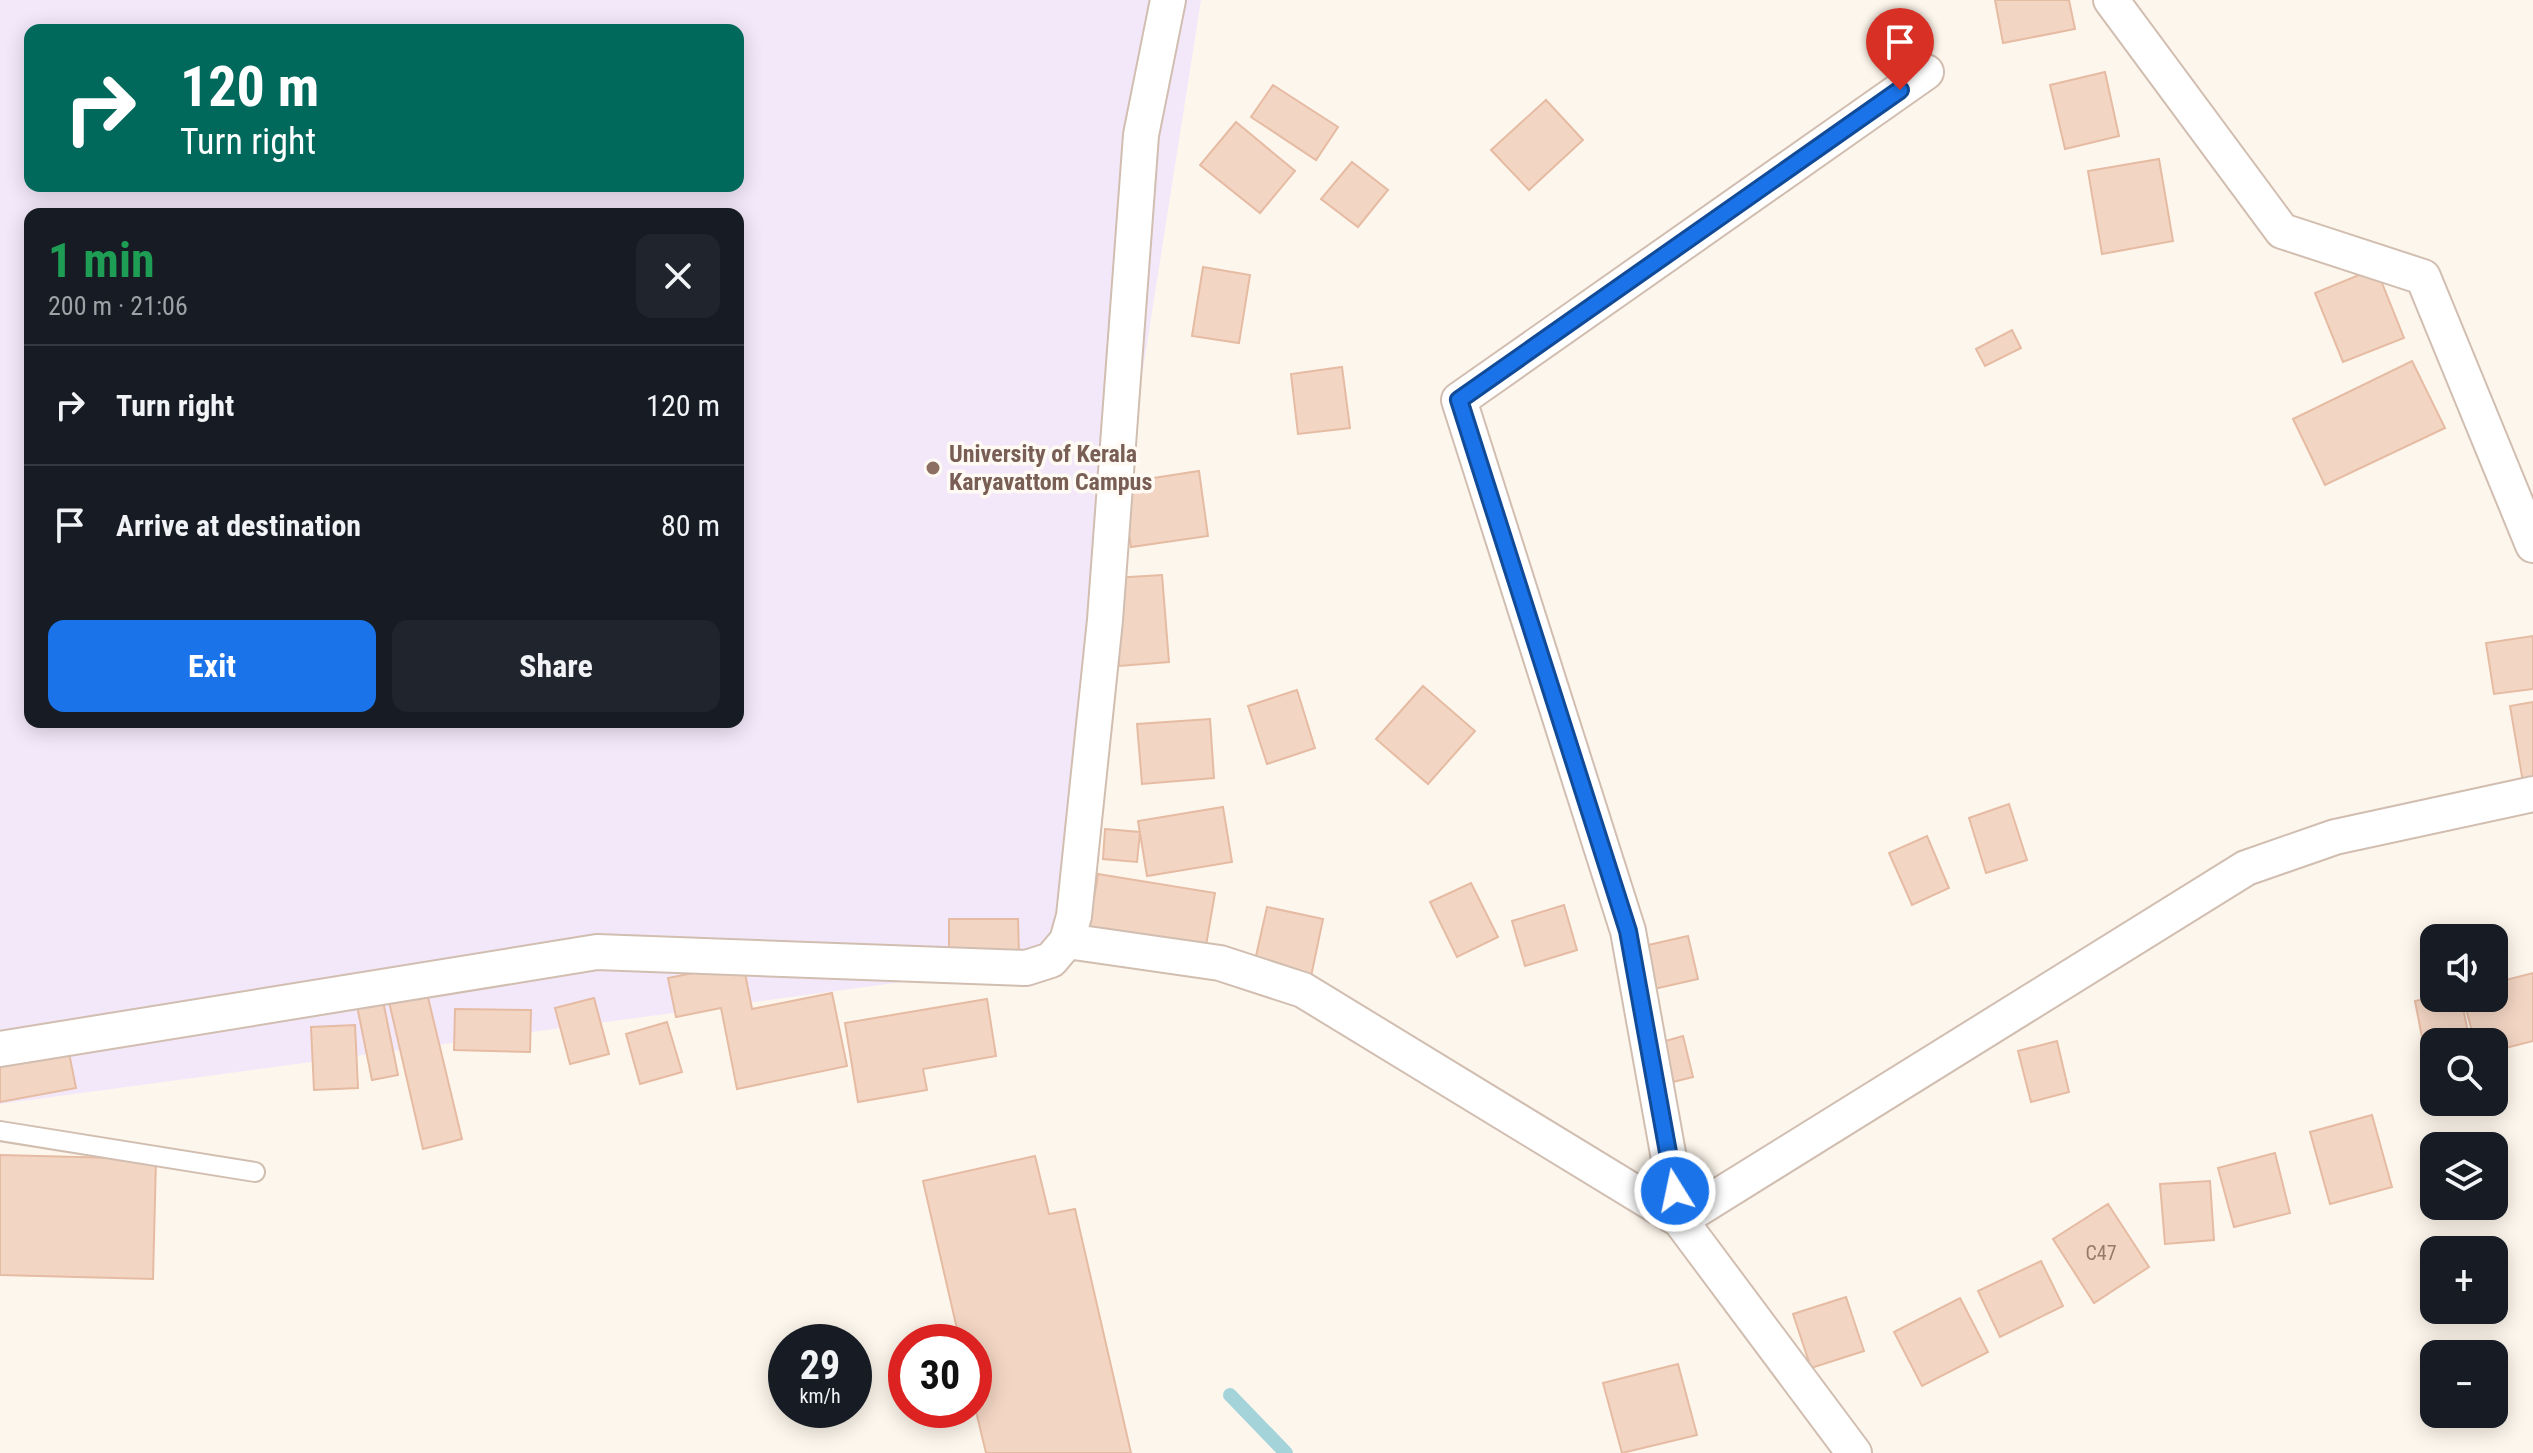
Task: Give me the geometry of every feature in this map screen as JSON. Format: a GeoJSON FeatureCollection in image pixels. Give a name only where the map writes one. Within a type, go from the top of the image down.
{"type":"FeatureCollection","features":[{"type":"Feature","properties":{"kind":"street"},"geometry":{"type":"LineString","coordinates":[[0,1049],[597,952],[1026,968],[1051,960],[1067,941],[1079,879],[1105,620],[1141,135],[1168,0]]}},
{"type":"Feature","properties":{"kind":"street"},"geometry":{"type":"LineString","coordinates":[[2111,0],[2282,231],[2423,277],[2533,545]]}},
{"type":"Feature","properties":{"kind":"street"},"geometry":{"type":"LineString","coordinates":[[1680,1220],[1628,931],[1459,400],[1926,72]]}},
{"type":"Feature","properties":{"kind":"street"},"geometry":{"type":"LineString","coordinates":[[1680,1220],[2246,868],[2335,837],[2533,794]]}},
{"type":"Feature","properties":{"kind":"street"},"geometry":{"type":"LineString","coordinates":[[1067,941],[1220,963],[1303,990],[1680,1220],[1854,1453]]}},
{"type":"Feature","properties":{"kind":"lane"},"geometry":{"type":"LineString","coordinates":[[0,1131],[255,1172]]}},
{"type":"Feature","properties":{"kind":"shaded area","name":"University of Kerala Karyavattom Campus"},"geometry":{"type":"Polygon","coordinates":[[[0,0],[1201,0],[1050,962],[0,1104],[0,0]]]}},
{"type":"Feature","properties":{"kind":"building"},"geometry":{"type":"Polygon","coordinates":[[[1995,0],[2069,0],[2075,29],[2003,43],[1995,0]]]}},
{"type":"Feature","properties":{"kind":"building"},"geometry":{"type":"Polygon","coordinates":[[[2105,72],[2119,136],[2065,149],[2050,85],[2105,72]]]}},
{"type":"Feature","properties":{"kind":"building"},"geometry":{"type":"Polygon","coordinates":[[[1273,85],[1338,127],[1316,160],[1251,117],[1273,85]]]}},
{"type":"Feature","properties":{"kind":"building"},"geometry":{"type":"Polygon","coordinates":[[[1546,100],[1583,140],[1529,190],[1491,150],[1546,100]]]}},
{"type":"Feature","properties":{"kind":"building"},"geometry":{"type":"Polygon","coordinates":[[[1236,122],[1295,171],[1260,213],[1200,165],[1236,122]]]}},
{"type":"Feature","properties":{"kind":"building"},"geometry":{"type":"Polygon","coordinates":[[[2159,159],[2173,241],[2102,254],[2088,171],[2159,159]]]}},
{"type":"Feature","properties":{"kind":"building"},"geometry":{"type":"Polygon","coordinates":[[[1352,162],[1388,190],[1358,227],[1321,199],[1352,162]]]}},
{"type":"Feature","properties":{"kind":"building"},"geometry":{"type":"Polygon","coordinates":[[[1203,267],[1250,275],[1239,343],[1192,336],[1203,267]]]}},
{"type":"Feature","properties":{"kind":"building"},"geometry":{"type":"Polygon","coordinates":[[[2376,268],[2404,338],[2343,362],[2315,293],[2376,268]]]}},
{"type":"Feature","properties":{"kind":"building"},"geometry":{"type":"Polygon","coordinates":[[[2012,330],[2021,348],[1985,366],[1976,349],[2012,330]]]}},
{"type":"Feature","properties":{"kind":"building"},"geometry":{"type":"Polygon","coordinates":[[[2412,361],[2445,428],[2325,485],[2293,419],[2412,361]]]}},
{"type":"Feature","properties":{"kind":"building"},"geometry":{"type":"Polygon","coordinates":[[[1342,367],[1350,428],[1298,434],[1291,374],[1342,367]]]}},
{"type":"Feature","properties":{"kind":"building"},"geometry":{"type":"Polygon","coordinates":[[[1199,471],[1208,536],[1131,547],[1121,483],[1199,471]]]}},
{"type":"Feature","properties":{"kind":"building"},"geometry":{"type":"Polygon","coordinates":[[[1162,575],[1169,662],[1119,666],[1113,578],[1162,575]]]}},
{"type":"Feature","properties":{"kind":"building"},"geometry":{"type":"Polygon","coordinates":[[[2533,636],[2533,689],[2494,694],[2486,643],[2533,636]]]}},
{"type":"Feature","properties":{"kind":"building"},"geometry":{"type":"Polygon","coordinates":[[[1423,686],[1475,731],[1428,784],[1376,739],[1423,686]]]}},
{"type":"Feature","properties":{"kind":"building"},"geometry":{"type":"Polygon","coordinates":[[[1297,690],[1315,748],[1267,764],[1248,706],[1297,690]]]}},
{"type":"Feature","properties":{"kind":"building"},"geometry":{"type":"Polygon","coordinates":[[[2533,702],[2533,793],[2525,794],[2510,706],[2533,702]]]}},
{"type":"Feature","properties":{"kind":"building"},"geometry":{"type":"Polygon","coordinates":[[[1210,719],[1214,778],[1142,784],[1137,724],[1210,719]]]}},
{"type":"Feature","properties":{"kind":"building"},"geometry":{"type":"Polygon","coordinates":[[[2009,804],[2027,860],[1986,873],[1969,818],[2009,804]]]}},
{"type":"Feature","properties":{"kind":"building"},"geometry":{"type":"Polygon","coordinates":[[[1223,807],[1232,862],[1147,876],[1138,821],[1223,807]]]}},
{"type":"Feature","properties":{"kind":"building"},"geometry":{"type":"Polygon","coordinates":[[[1105,829],[1140,832],[1137,862],[1103,859],[1105,829]]]}},
{"type":"Feature","properties":{"kind":"building"},"geometry":{"type":"Polygon","coordinates":[[[1927,836],[1949,888],[1912,905],[1889,853],[1927,836]]]}},
{"type":"Feature","properties":{"kind":"building"},"geometry":{"type":"Polygon","coordinates":[[[1098,874],[1215,893],[1203,963],[1086,944],[1098,874]]]}},
{"type":"Feature","properties":{"kind":"building"},"geometry":{"type":"Polygon","coordinates":[[[1471,883],[1498,937],[1457,957],[1430,902],[1471,883]]]}},
{"type":"Feature","properties":{"kind":"building"},"geometry":{"type":"Polygon","coordinates":[[[1564,905],[1577,950],[1525,966],[1512,921],[1564,905]]]}},
{"type":"Feature","properties":{"kind":"building"},"geometry":{"type":"Polygon","coordinates":[[[1267,907],[1323,919],[1309,986],[1252,974],[1267,907]]]}},
{"type":"Feature","properties":{"kind":"building"},"geometry":{"type":"Polygon","coordinates":[[[949,919],[1018,919],[1019,956],[949,956],[949,919]]]}},
{"type":"Feature","properties":{"kind":"building"},"geometry":{"type":"Polygon","coordinates":[[[1688,936],[1698,979],[1645,991],[1635,948],[1688,936]]]}},
{"type":"Feature","properties":{"kind":"building"},"geometry":{"type":"Polygon","coordinates":[[[743,963],[752,1009],[832,993],[847,1066],[737,1089],[721,1008],[676,1017],[668,978],[743,963]]]}},
{"type":"Feature","properties":{"kind":"building"},"geometry":{"type":"Polygon","coordinates":[[[2533,973],[2533,1041],[2508,1047],[2508,1028],[2471,1028],[2467,1012],[2508,1012],[2508,979],[2533,973]]]}},
{"type":"Feature","properties":{"kind":"building"},"geometry":{"type":"Polygon","coordinates":[[[425,985],[462,1139],[423,1149],[387,993],[425,985]]]}},
{"type":"Feature","properties":{"kind":"building"},"geometry":{"type":"Polygon","coordinates":[[[594,998],[609,1054],[570,1064],[555,1008],[594,998]]]}},
{"type":"Feature","properties":{"kind":"building"},"geometry":{"type":"Polygon","coordinates":[[[987,999],[996,1056],[923,1069],[927,1090],[858,1102],[845,1023],[987,999]]]}},
{"type":"Feature","properties":{"kind":"building"},"geometry":{"type":"Polygon","coordinates":[[[2420,1000],[2420,1012],[2464,1012],[2467,1028],[2420,1028],[2415,1001],[2420,1000]]]}},
{"type":"Feature","properties":{"kind":"building"},"geometry":{"type":"Polygon","coordinates":[[[383,1001],[398,1075],[372,1080],[357,1006],[383,1001]]]}},
{"type":"Feature","properties":{"kind":"building"},"geometry":{"type":"Polygon","coordinates":[[[455,1009],[531,1010],[530,1052],[454,1050],[455,1009]]]}},
{"type":"Feature","properties":{"kind":"building"},"geometry":{"type":"Polygon","coordinates":[[[667,1022],[682,1072],[640,1084],[626,1034],[667,1022]]]}},
{"type":"Feature","properties":{"kind":"building"},"geometry":{"type":"Polygon","coordinates":[[[355,1025],[358,1088],[314,1090],[311,1027],[355,1025]]]}},
{"type":"Feature","properties":{"kind":"building"},"geometry":{"type":"Polygon","coordinates":[[[1683,1036],[1693,1077],[1665,1084],[1655,1044],[1683,1036]]]}},
{"type":"Feature","properties":{"kind":"building"},"geometry":{"type":"Polygon","coordinates":[[[2057,1041],[2069,1092],[2031,1102],[2018,1051],[2057,1041]]]}},
{"type":"Feature","properties":{"kind":"building"},"geometry":{"type":"Polygon","coordinates":[[[69,1053],[76,1088],[0,1102],[0,1065],[69,1053]]]}},
{"type":"Feature","properties":{"kind":"building"},"geometry":{"type":"Polygon","coordinates":[[[2372,1115],[2392,1187],[2330,1204],[2310,1132],[2372,1115]]]}},
{"type":"Feature","properties":{"kind":"building"},"geometry":{"type":"Polygon","coordinates":[[[2275,1153],[2290,1213],[2234,1227],[2218,1168],[2275,1153]]]}},
{"type":"Feature","properties":{"kind":"building"},"geometry":{"type":"Polygon","coordinates":[[[0,1155],[156,1159],[153,1279],[0,1275],[0,1155]]]}},
{"type":"Feature","properties":{"kind":"building"},"geometry":{"type":"Polygon","coordinates":[[[1035,1156],[1049,1214],[1075,1209],[1131,1453],[986,1453],[980,1428],[992,1428],[992,1324],[956,1324],[923,1181],[1035,1156]]]}},
{"type":"Feature","properties":{"kind":"building"},"geometry":{"type":"Polygon","coordinates":[[[2210,1181],[2214,1240],[2165,1244],[2160,1184],[2210,1181]]]}},
{"type":"Feature","properties":{"kind":"building"},"geometry":{"type":"Polygon","coordinates":[[[2108,1204],[2149,1267],[2094,1303],[2053,1239],[2108,1204]]]}},
{"type":"Feature","properties":{"kind":"building"},"geometry":{"type":"Polygon","coordinates":[[[2041,1261],[2063,1306],[2000,1337],[1978,1291],[2041,1261]]]}},
{"type":"Feature","properties":{"kind":"building"},"geometry":{"type":"Polygon","coordinates":[[[1846,1297],[1864,1351],[1811,1368],[1793,1314],[1846,1297]]]}},
{"type":"Feature","properties":{"kind":"building"},"geometry":{"type":"Polygon","coordinates":[[[1960,1298],[1988,1352],[1922,1386],[1894,1332],[1960,1298]]]}},
{"type":"Feature","properties":{"kind":"building"},"geometry":{"type":"Polygon","coordinates":[[[1678,1364],[1697,1435],[1622,1453],[1603,1383],[1678,1364]]]}},
{"type":"Feature","properties":{"kind":"waterway"},"geometry":{"type":"LineString","coordinates":[[1230,1395],[1286,1453]]}},
{"type":"Feature","properties":{"kind":"place","name":"University of Kerala Karyavattom Campus"},"geometry":{"type":"Point","coordinates":[933,468]}},
{"type":"Feature","properties":{"kind":"route"},"geometry":{"type":"LineString","coordinates":[[1675,1191],[1628,931],[1459,400],[1900,90]]}}]}
